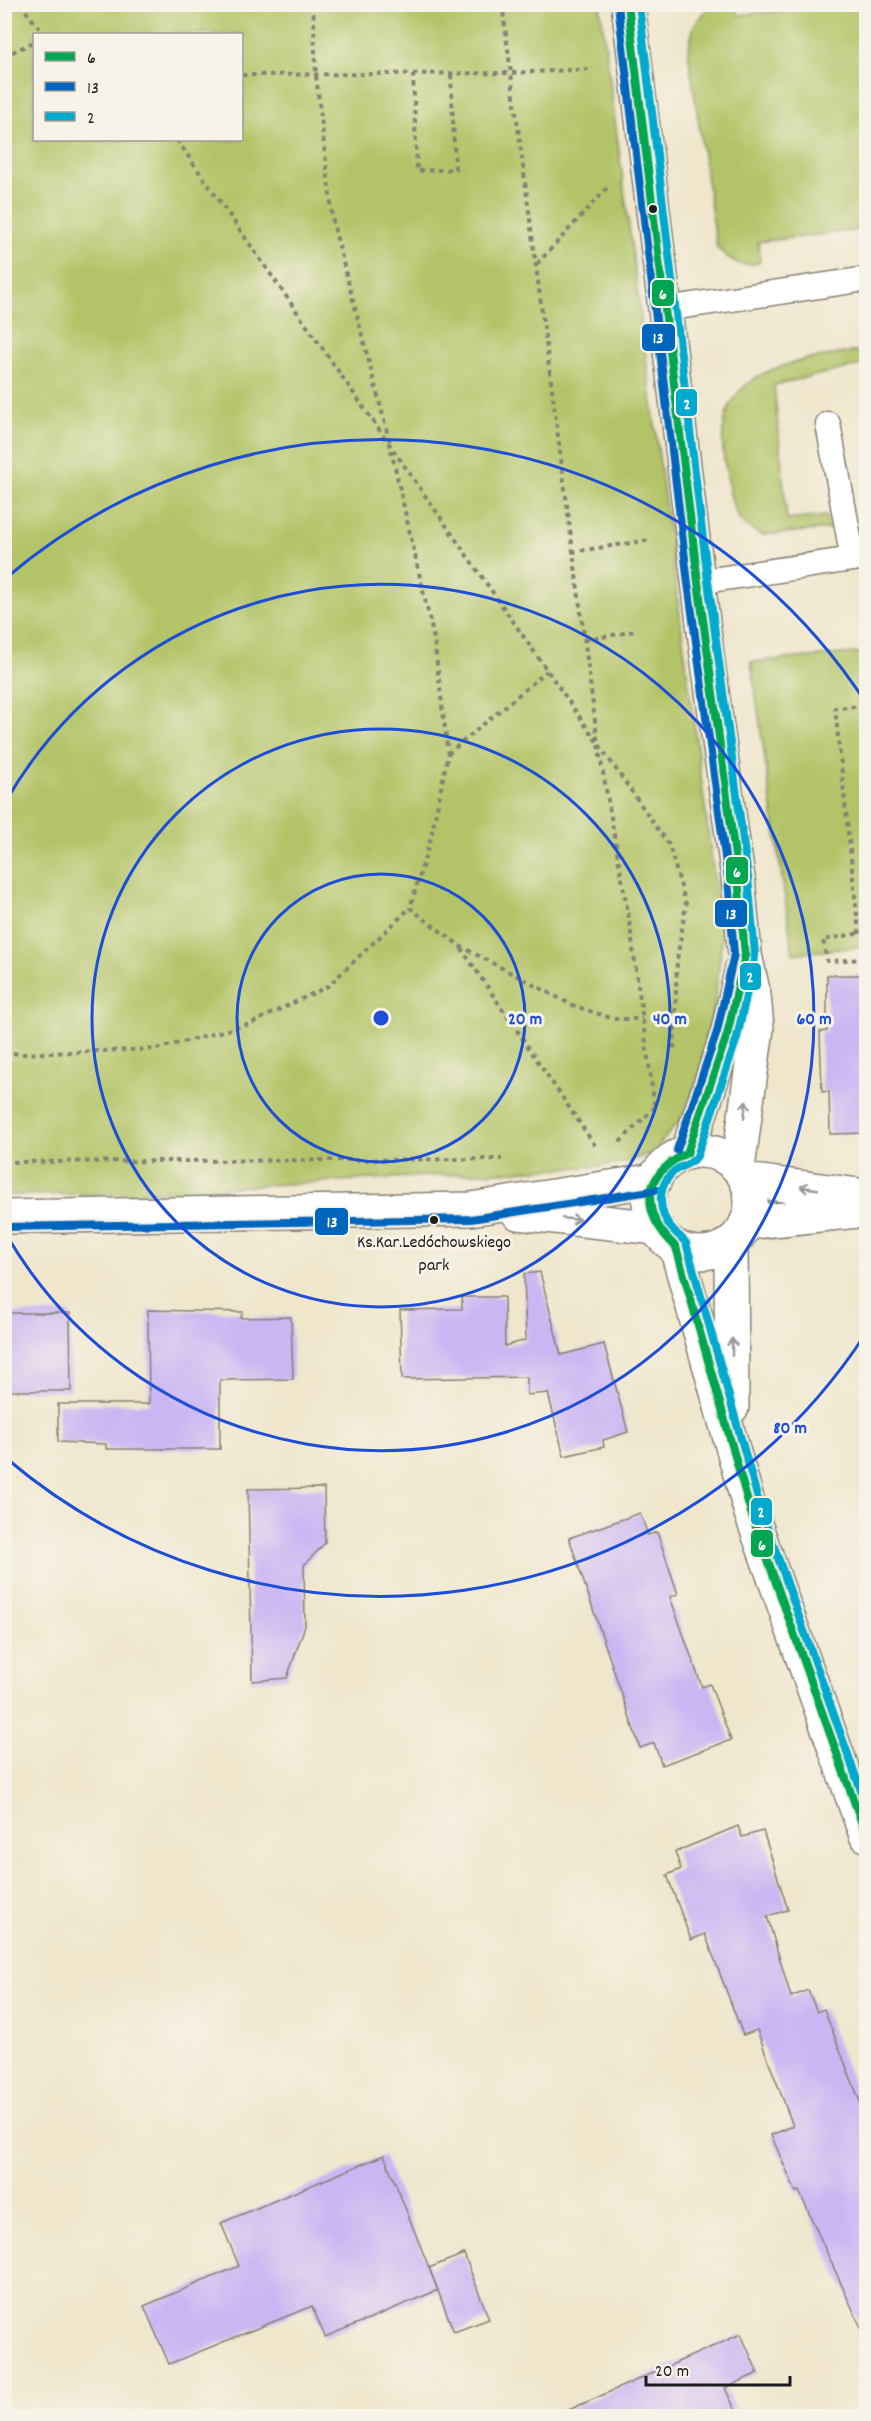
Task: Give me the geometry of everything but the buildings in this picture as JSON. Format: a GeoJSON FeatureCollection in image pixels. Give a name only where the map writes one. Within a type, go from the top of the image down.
{"type":"FeatureCollection","features":[{"type":"Feature","properties":{"kind":"street"},"geometry":{"type":"LineString","coordinates":[[628,4],[698,582],[738,878],[745,955],[754,994],[757,1028],[742,1174]]}},
{"type":"Feature","properties":{"kind":"street"},"geometry":{"type":"LineString","coordinates":[[687,1153],[727,1035],[745,955]]}},
{"type":"Feature","properties":{"kind":"street"},"geometry":{"type":"LineString","coordinates":[[471,1209],[666,1238],[689,1252],[704,1253],[718,1250],[739,1233],[751,1209],[751,1194],[742,1174],[728,1159],[715,1153],[701,1151],[687,1153],[672,1159],[662,1168],[650,1192],[650,1206],[666,1238],[751,1513],[867,1835]]}},
{"type":"Feature","properties":{"kind":"street"},"geometry":{"type":"LineString","coordinates":[[742,1174],[867,1196]]}},
{"type":"Feature","properties":{"kind":"street"},"geometry":{"type":"LineString","coordinates":[[4,1217],[471,1209],[655,1180]]}},
{"type":"Feature","properties":{"kind":"street"},"geometry":{"type":"LineString","coordinates":[[739,1233],[867,1209]]}},
{"type":"Feature","properties":{"kind":"street"},"geometry":{"type":"LineString","coordinates":[[732,1448],[739,1233]]}},
{"type":"Feature","properties":{"kind":"lane"},"geometry":{"type":"LineString","coordinates":[[665,309],[867,279]]}},
{"type":"Feature","properties":{"kind":"lane"},"geometry":{"type":"LineString","coordinates":[[698,582],[860,558],[828,424]]}},
{"type":"Feature","properties":{"kind":"path"},"geometry":{"type":"LineString","coordinates":[[20,4],[43,33]]}},
{"type":"Feature","properties":{"kind":"path"},"geometry":{"type":"LineString","coordinates":[[4,1052],[20,1054],[156,1049],[250,1024],[328,987],[411,908],[431,837],[448,754],[434,639],[391,447],[333,224],[316,75],[313,4]]}},
{"type":"Feature","properties":{"kind":"path"},"geometry":{"type":"LineString","coordinates":[[502,4],[598,744],[629,919],[655,1108]]}},
{"type":"Feature","properties":{"kind":"path"},"geometry":{"type":"LineString","coordinates":[[4,56],[33,42]]}},
{"type":"Feature","properties":{"kind":"path"},"geometry":{"type":"LineString","coordinates":[[243,75],[511,73],[595,69],[596,78]]}},
{"type":"Feature","properties":{"kind":"path"},"geometry":{"type":"LineString","coordinates":[[413,74],[417,171],[455,169],[451,73]]}},
{"type":"Feature","properties":{"kind":"path"},"geometry":{"type":"LineString","coordinates":[[178,141],[669,846],[686,904],[677,960],[674,1064]]}},
{"type":"Feature","properties":{"kind":"path"},"geometry":{"type":"LineString","coordinates":[[536,264],[612,183],[613,194]]}},
{"type":"Feature","properties":{"kind":"path"},"geometry":{"type":"LineString","coordinates":[[572,552],[692,534]]}},
{"type":"Feature","properties":{"kind":"path"},"geometry":{"type":"LineString","coordinates":[[585,640],[635,631]]}},
{"type":"Feature","properties":{"kind":"path"},"geometry":{"type":"LineString","coordinates":[[448,754],[547,671]]}},
{"type":"Feature","properties":{"kind":"path"},"geometry":{"type":"LineString","coordinates":[[859,934],[835,708],[867,706]]}},
{"type":"Feature","properties":{"kind":"path"},"geometry":{"type":"LineString","coordinates":[[411,908],[460,946],[572,1005],[614,1019],[642,1019]]}},
{"type":"Feature","properties":{"kind":"path"},"geometry":{"type":"LineString","coordinates":[[867,932],[823,940],[827,961],[867,959]]}},
{"type":"Feature","properties":{"kind":"path"},"geometry":{"type":"LineString","coordinates":[[460,946],[597,1149]]}},
{"type":"Feature","properties":{"kind":"path"},"geometry":{"type":"LineString","coordinates":[[612,1150],[661,1101]]}},
{"type":"Feature","properties":{"kind":"path"},"geometry":{"type":"LineString","coordinates":[[4,1162],[513,1159]]}},
{"type":"Feature","properties":{"kind":"green space"},"geometry":{"type":"Polygon","coordinates":[[[5,5],[600,5],[722,938],[715,1000],[705,1055],[694,1089],[680,1120],[654,1151],[629,1162],[600,1166],[113,1194],[5,1195],[5,5]]]}},
{"type":"Feature","properties":{"kind":"green space"},"geometry":{"type":"Polygon","coordinates":[[[710,5],[736,5],[738,15],[842,5],[866,5],[866,229],[758,242],[760,262],[747,265],[727,257],[717,248],[688,51],[694,25],[710,5]]]}},
{"type":"Feature","properties":{"kind":"green space"},"geometry":{"type":"Polygon","coordinates":[[[866,350],[866,364],[774,385],[787,520],[826,516],[829,529],[761,535],[738,517],[731,497],[723,436],[728,409],[741,390],[760,376],[783,366],[809,359],[866,350]]]}},
{"type":"Feature","properties":{"kind":"green space"},"geometry":{"type":"Polygon","coordinates":[[[866,652],[866,946],[793,954],[751,662],[866,652]]]}},
{"type":"Feature","properties":{"kind":"transit line","name":"6"},"geometry":{"type":"LineString","coordinates":[[628,4],[698,582],[738,878],[745,955],[727,1035],[687,1153]]}},
{"type":"Feature","properties":{"kind":"transit line","name":"2"},"geometry":{"type":"LineString","coordinates":[[639,4],[708,581],[748,877],[755,954],[737,1038],[697,1156],[670,1175],[662,1190],[661,1206],[667,1222],[686,1243],[761,1510],[866,1805]]}},
{"type":"Feature","properties":{"kind":"transit line","name":"13"},"geometry":{"type":"LineString","coordinates":[[618,5],[688,583],[728,879],[734,954],[717,1032],[677,1150]]}},
{"type":"Feature","properties":{"kind":"transit line","name":"6"},"geometry":{"type":"LineString","coordinates":[[676,1247],[656,1221],[651,1208],[650,1196],[653,1184],[660,1173],[687,1153]]}},
{"type":"Feature","properties":{"kind":"transit line","name":"13"},"geometry":{"type":"LineString","coordinates":[[4,1227],[471,1219],[657,1190]]}},
{"type":"Feature","properties":{"kind":"transit line","name":"6"},"geometry":{"type":"LineString","coordinates":[[676,1247],[751,1513],[866,1835]]}},
{"type":"Feature","properties":{"kind":"place","name":"Ks.Kar.Ledóchowskiego park"},"geometry":{"type":"Point","coordinates":[434,1220]}}]}
